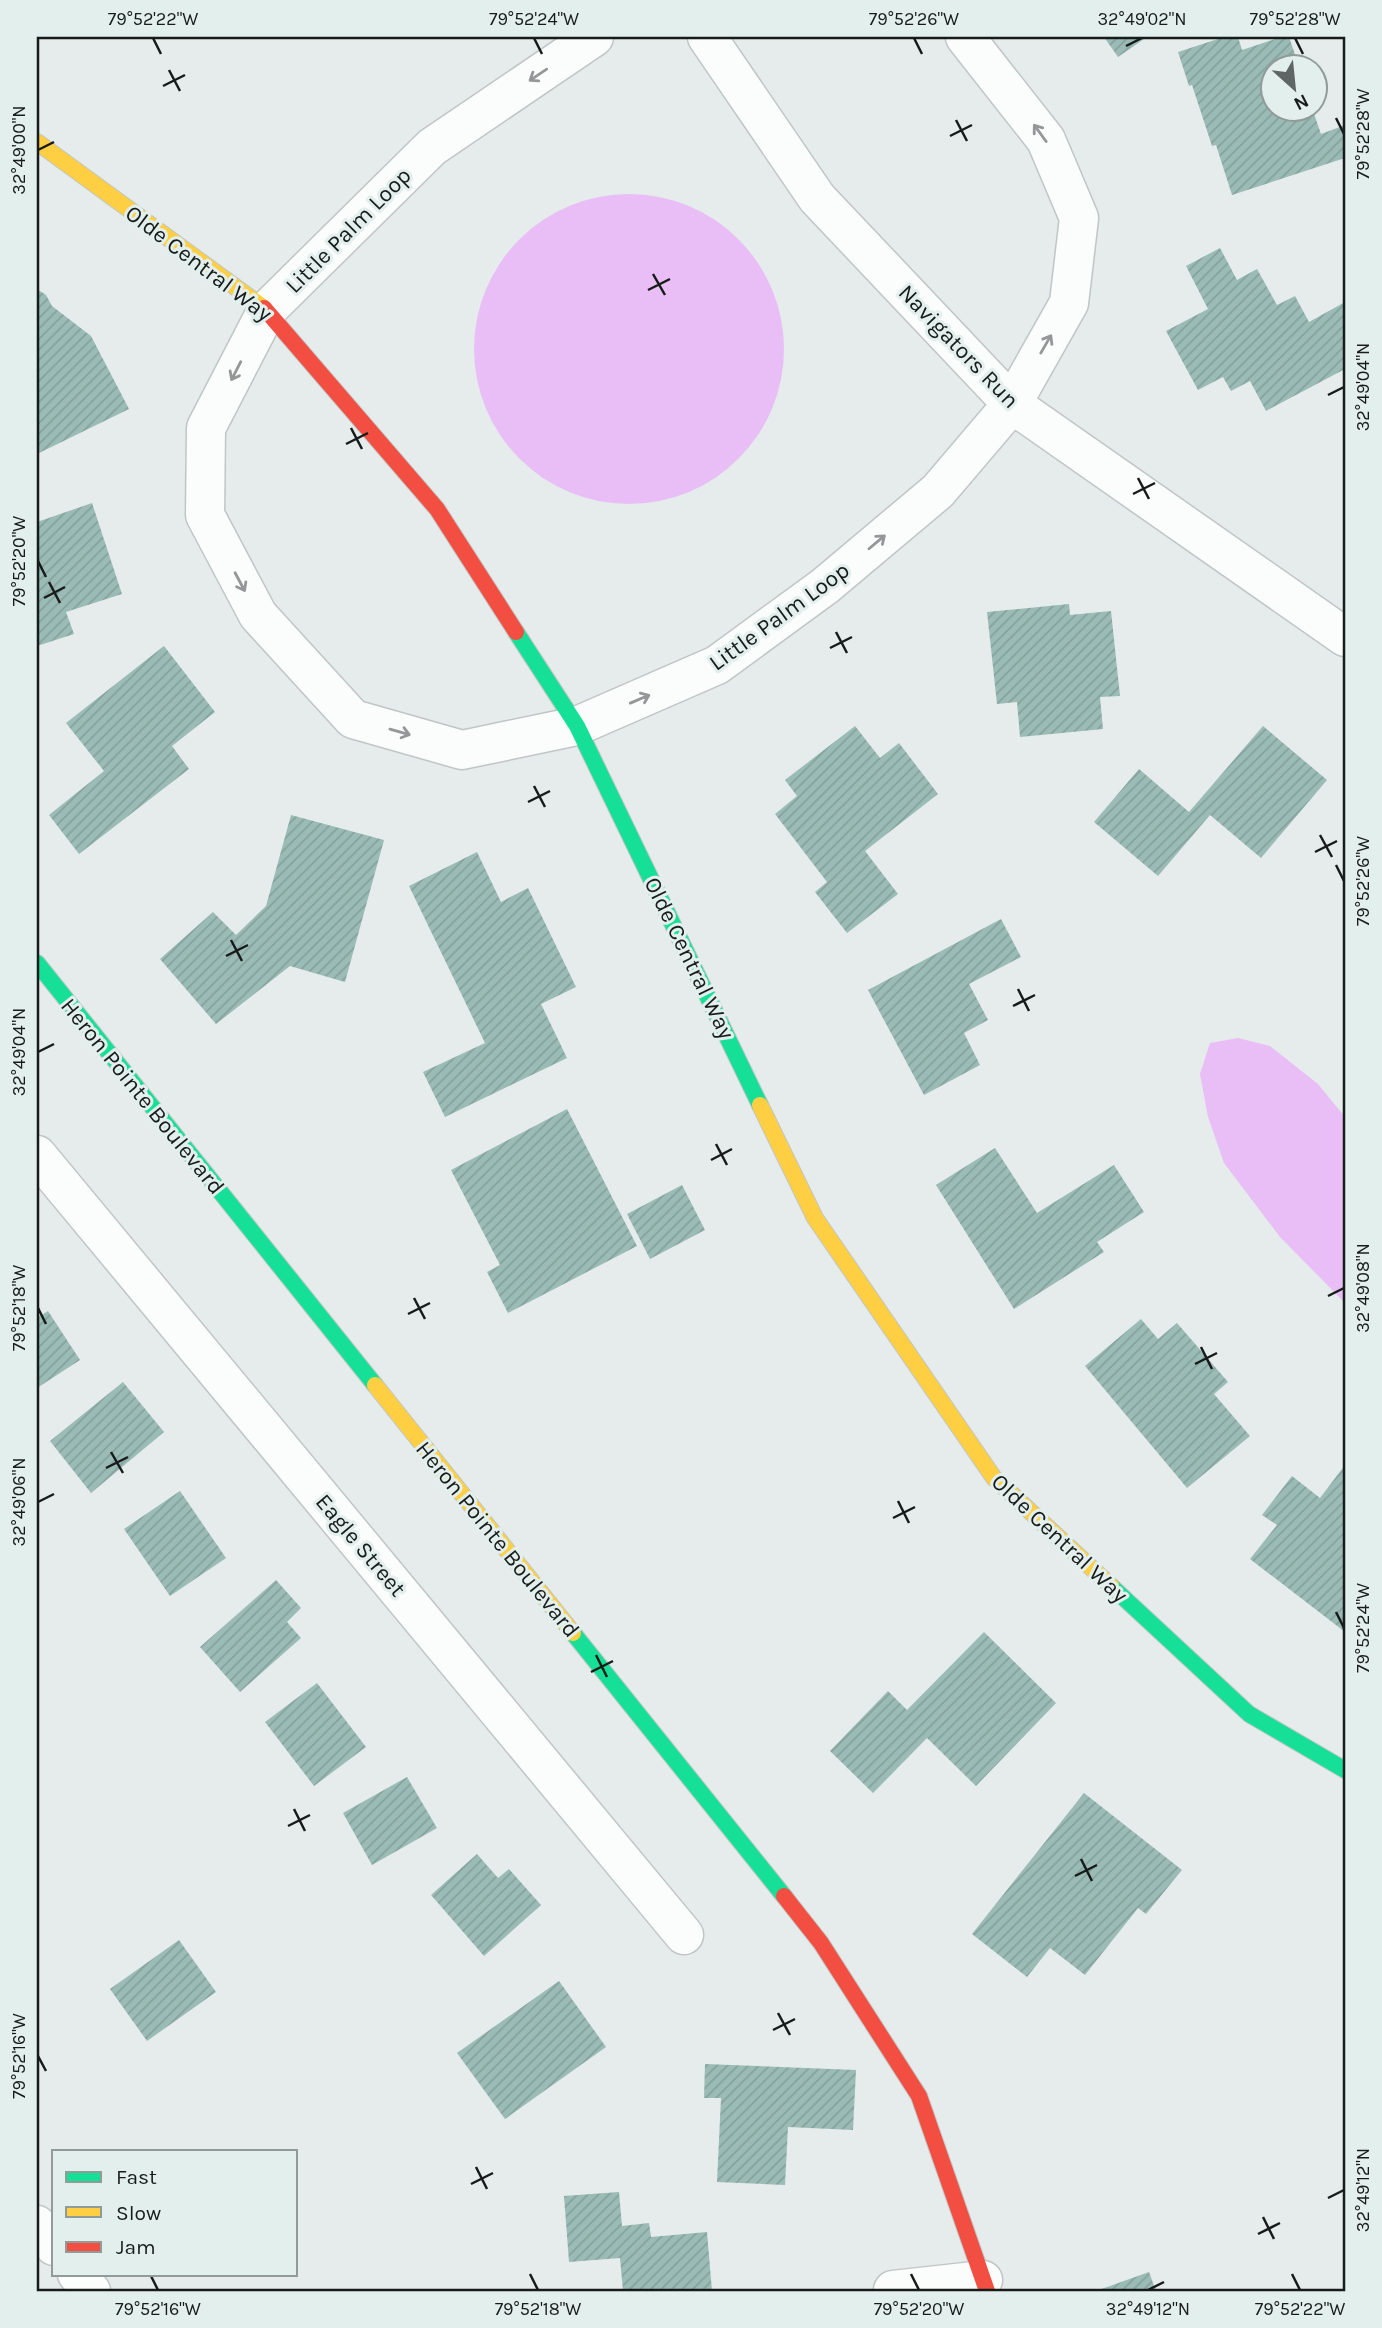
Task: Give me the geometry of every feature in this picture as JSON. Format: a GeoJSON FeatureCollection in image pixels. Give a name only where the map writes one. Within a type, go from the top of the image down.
{"type":"FeatureCollection","features":[{"type":"Feature","properties":{"kind":"street","name":"Little Palm Loop"},"geometry":{"type":"LineString","coordinates":[[594,37],[432,147],[267,310],[206,428],[205,515],[257,615],[353,719],[462,750],[577,726],[717,665],[814,594],[937,491],[1012,404],[1069,303],[1079,218],[1046,140],[965,37]]}},
{"type":"Feature","properties":{"kind":"street","name":"Navigators Run"},"geometry":{"type":"LineString","coordinates":[[707,37],[817,198],[1012,404],[1345,637]]}},
{"type":"Feature","properties":{"kind":"street","name":"Olde Central Way"},"geometry":{"type":"LineString","coordinates":[[37,142],[267,310],[437,509],[577,726],[815,1218],[993,1478],[1249,1714],[1345,1770]]}},
{"type":"Feature","properties":{"kind":"street","name":"Heron Pointe Boulevard"},"geometry":{"type":"LineString","coordinates":[[37,963],[821,1943],[919,2096],[985,2286]]}},
{"type":"Feature","properties":{"kind":"street","name":"Eagle Street"},"geometry":{"type":"LineString","coordinates":[[37,1155],[684,1935]]}},
{"type":"Feature","properties":{"kind":"street"},"geometry":{"type":"LineString","coordinates":[[37,2225],[52,2244]]}},
{"type":"Feature","properties":{"kind":"street"},"geometry":{"type":"LineString","coordinates":[[79,2276],[91,2291]]}},
{"type":"Feature","properties":{"kind":"street"},"geometry":{"type":"LineString","coordinates":[[893,2290],[985,2286]]}},
{"type":"Feature","properties":{"kind":"shaded area"},"geometry":{"type":"Polygon","coordinates":[[[614,194],[644,194],[674,200],[702,212],[728,229],[749,250],[766,276],[778,304],[784,364],[773,408],[758,435],[739,459],[715,478],[688,493],[644,504],[614,504],[584,498],[556,486],[530,469],[509,448],[492,422],[480,394],[474,364],[474,334],[480,304],[492,276],[509,250],[530,229],[556,212],[584,200],[614,194]]]}},
{"type":"Feature","properties":{"kind":"shaded area"},"geometry":{"type":"Polygon","coordinates":[[[1238,1038],[1270,1046],[1318,1084],[1345,1117],[1345,1303],[1280,1237],[1224,1163],[1208,1117],[1200,1074],[1210,1043],[1238,1038]]]}},
{"type":"Feature","properties":{"kind":"building"},"geometry":{"type":"Polygon","coordinates":[[[1104,37],[1147,37],[1118,57],[1104,37]]]}},
{"type":"Feature","properties":{"kind":"building"},"geometry":{"type":"Polygon","coordinates":[[[1224,37],[1238,37],[1242,50],[1281,37],[1289,37],[1294,52],[1260,52],[1260,122],[1317,122],[1321,134],[1345,125],[1345,158],[1232,195],[1216,145],[1212,146],[1178,52],[1224,37]]]}},
{"type":"Feature","properties":{"kind":"building"},"geometry":{"type":"Polygon","coordinates":[[[1220,248],[1237,280],[1257,269],[1277,305],[1295,296],[1309,322],[1345,302],[1345,369],[1266,411],[1250,381],[1231,391],[1223,377],[1198,390],[1166,331],[1208,309],[1186,266],[1220,248]]]}},
{"type":"Feature","properties":{"kind":"building"},"geometry":{"type":"Polygon","coordinates":[[[37,289],[46,295],[52,306],[91,336],[129,409],[37,454],[37,289]]]}},
{"type":"Feature","properties":{"kind":"building"},"geometry":{"type":"Polygon","coordinates":[[[92,503],[122,594],[66,612],[74,634],[37,646],[37,522],[92,503]]]}},
{"type":"Feature","properties":{"kind":"building"},"geometry":{"type":"Polygon","coordinates":[[[1069,604],[1070,615],[1111,611],[1120,696],[1100,697],[1103,729],[1020,737],[1017,702],[997,704],[987,612],[1069,604]]]}},
{"type":"Feature","properties":{"kind":"building"},"geometry":{"type":"Polygon","coordinates":[[[164,646],[215,712],[172,746],[189,769],[79,854],[49,815],[104,771],[66,723],[164,646]]]}},
{"type":"Feature","properties":{"kind":"building"},"geometry":{"type":"Polygon","coordinates":[[[855,726],[880,758],[899,743],[938,794],[865,851],[898,894],[847,933],[815,892],[827,882],[775,814],[797,796],[785,780],[855,726]]]}},
{"type":"Feature","properties":{"kind":"building"},"geometry":{"type":"Polygon","coordinates":[[[1263,726],[1327,780],[1261,858],[1210,815],[1158,876],[1094,822],[1139,769],[1189,812],[1263,726]]]}},
{"type":"Feature","properties":{"kind":"building"},"geometry":{"type":"Polygon","coordinates":[[[291,815],[384,840],[345,982],[290,966],[216,1024],[160,959],[213,912],[236,935],[266,906],[291,815]]]}},
{"type":"Feature","properties":{"kind":"building"},"geometry":{"type":"Polygon","coordinates":[[[477,852],[501,902],[528,888],[576,987],[541,1004],[567,1058],[445,1117],[423,1072],[485,1043],[409,886],[477,852]]]}},
{"type":"Feature","properties":{"kind":"building"},"geometry":{"type":"Polygon","coordinates":[[[1001,919],[1021,957],[969,984],[988,1020],[964,1033],[980,1065],[924,1095],[868,990],[1001,919]]]}},
{"type":"Feature","properties":{"kind":"building"},"geometry":{"type":"Polygon","coordinates":[[[567,1109],[637,1246],[508,1313],[487,1272],[500,1265],[451,1170],[567,1109]]]}},
{"type":"Feature","properties":{"kind":"building"},"geometry":{"type":"Polygon","coordinates":[[[995,1148],[1037,1213],[1114,1165],[1144,1212],[1097,1242],[1104,1252],[1014,1309],[936,1185],[995,1148]]]}},
{"type":"Feature","properties":{"kind":"building"},"geometry":{"type":"Polygon","coordinates":[[[682,1185],[705,1230],[650,1259],[627,1214],[682,1185]]]}},
{"type":"Feature","properties":{"kind":"building"},"geometry":{"type":"Polygon","coordinates":[[[48,1311],[80,1360],[37,1388],[37,1318],[48,1311]]]}},
{"type":"Feature","properties":{"kind":"building"},"geometry":{"type":"Polygon","coordinates":[[[1141,1319],[1158,1339],[1177,1323],[1228,1382],[1214,1394],[1250,1436],[1187,1488],[1085,1366],[1141,1319]]]}},
{"type":"Feature","properties":{"kind":"building"},"geometry":{"type":"Polygon","coordinates":[[[123,1382],[164,1432],[91,1493],[50,1441],[123,1382]]]}},
{"type":"Feature","properties":{"kind":"building"},"geometry":{"type":"Polygon","coordinates":[[[1345,1465],[1345,1632],[1250,1559],[1277,1525],[1262,1515],[1292,1476],[1320,1498],[1345,1465]]]}},
{"type":"Feature","properties":{"kind":"building"},"geometry":{"type":"Polygon","coordinates":[[[180,1491],[226,1558],[170,1596],[124,1529],[180,1491]]]}},
{"type":"Feature","properties":{"kind":"building"},"geometry":{"type":"Polygon","coordinates":[[[276,1580],[301,1608],[287,1622],[301,1638],[240,1692],[200,1647],[276,1580]]]}},
{"type":"Feature","properties":{"kind":"building"},"geometry":{"type":"Polygon","coordinates":[[[984,1632],[1056,1703],[976,1786],[927,1738],[873,1793],[830,1751],[888,1691],[907,1710],[984,1632]]]}},
{"type":"Feature","properties":{"kind":"building"},"geometry":{"type":"Polygon","coordinates":[[[317,1683],[366,1747],[314,1786],[265,1722],[317,1683]]]}},
{"type":"Feature","properties":{"kind":"building"},"geometry":{"type":"Polygon","coordinates":[[[407,1777],[437,1828],[372,1865],[343,1813],[407,1777]]]}},
{"type":"Feature","properties":{"kind":"building"},"geometry":{"type":"Polygon","coordinates":[[[1084,1793],[1182,1870],[1146,1914],[1138,1908],[1085,1975],[1050,1948],[1027,1977],[972,1934],[1084,1793]]]}},
{"type":"Feature","properties":{"kind":"building"},"geometry":{"type":"Polygon","coordinates":[[[477,1854],[498,1878],[509,1869],[541,1905],[484,1956],[431,1895],[477,1854]]]}},
{"type":"Feature","properties":{"kind":"building"},"geometry":{"type":"Polygon","coordinates":[[[179,1940],[216,1992],[147,2041],[110,1989],[179,1940]]]}},
{"type":"Feature","properties":{"kind":"building"},"geometry":{"type":"Polygon","coordinates":[[[559,1981],[606,2047],[505,2119],[457,2053],[559,1981]]]}},
{"type":"Feature","properties":{"kind":"building"},"geometry":{"type":"Polygon","coordinates":[[[705,2064],[856,2070],[853,2130],[788,2127],[785,2185],[717,2182],[721,2098],[704,2098],[705,2064]]]}},
{"type":"Feature","properties":{"kind":"building"},"geometry":{"type":"Polygon","coordinates":[[[619,2192],[622,2226],[649,2223],[651,2237],[707,2232],[712,2291],[623,2291],[620,2258],[569,2262],[564,2196],[619,2192]]]}},
{"type":"Feature","properties":{"kind":"building"},"geometry":{"type":"Polygon","coordinates":[[[1149,2272],[1156,2291],[1096,2291],[1149,2272]]]}},
{"type":"Feature","properties":{"kind":"traffic: fast"},"geometry":{"type":"LineString","coordinates":[[516,632],[577,726],[760,1105]]}},
{"type":"Feature","properties":{"kind":"traffic: fast"},"geometry":{"type":"LineString","coordinates":[[37,963],[375,1385]]}},
{"type":"Feature","properties":{"kind":"traffic: fast"},"geometry":{"type":"LineString","coordinates":[[1111,1586],[1249,1714],[1345,1770]]}},
{"type":"Feature","properties":{"kind":"traffic: fast"},"geometry":{"type":"LineString","coordinates":[[573,1633],[784,1896]]}},
{"type":"Feature","properties":{"kind":"traffic: slow"},"geometry":{"type":"LineString","coordinates":[[37,142],[264,308]]}},
{"type":"Feature","properties":{"kind":"traffic: slow"},"geometry":{"type":"LineString","coordinates":[[760,1105],[815,1218],[994,1478],[1111,1586]]}},
{"type":"Feature","properties":{"kind":"traffic: slow"},"geometry":{"type":"LineString","coordinates":[[375,1385],[573,1633]]}},
{"type":"Feature","properties":{"kind":"traffic: jam"},"geometry":{"type":"LineString","coordinates":[[264,308],[437,509],[516,632]]}},
{"type":"Feature","properties":{"kind":"traffic: jam"},"geometry":{"type":"LineString","coordinates":[[784,1896],[821,1943],[919,2096],[987,2291]]}}]}
